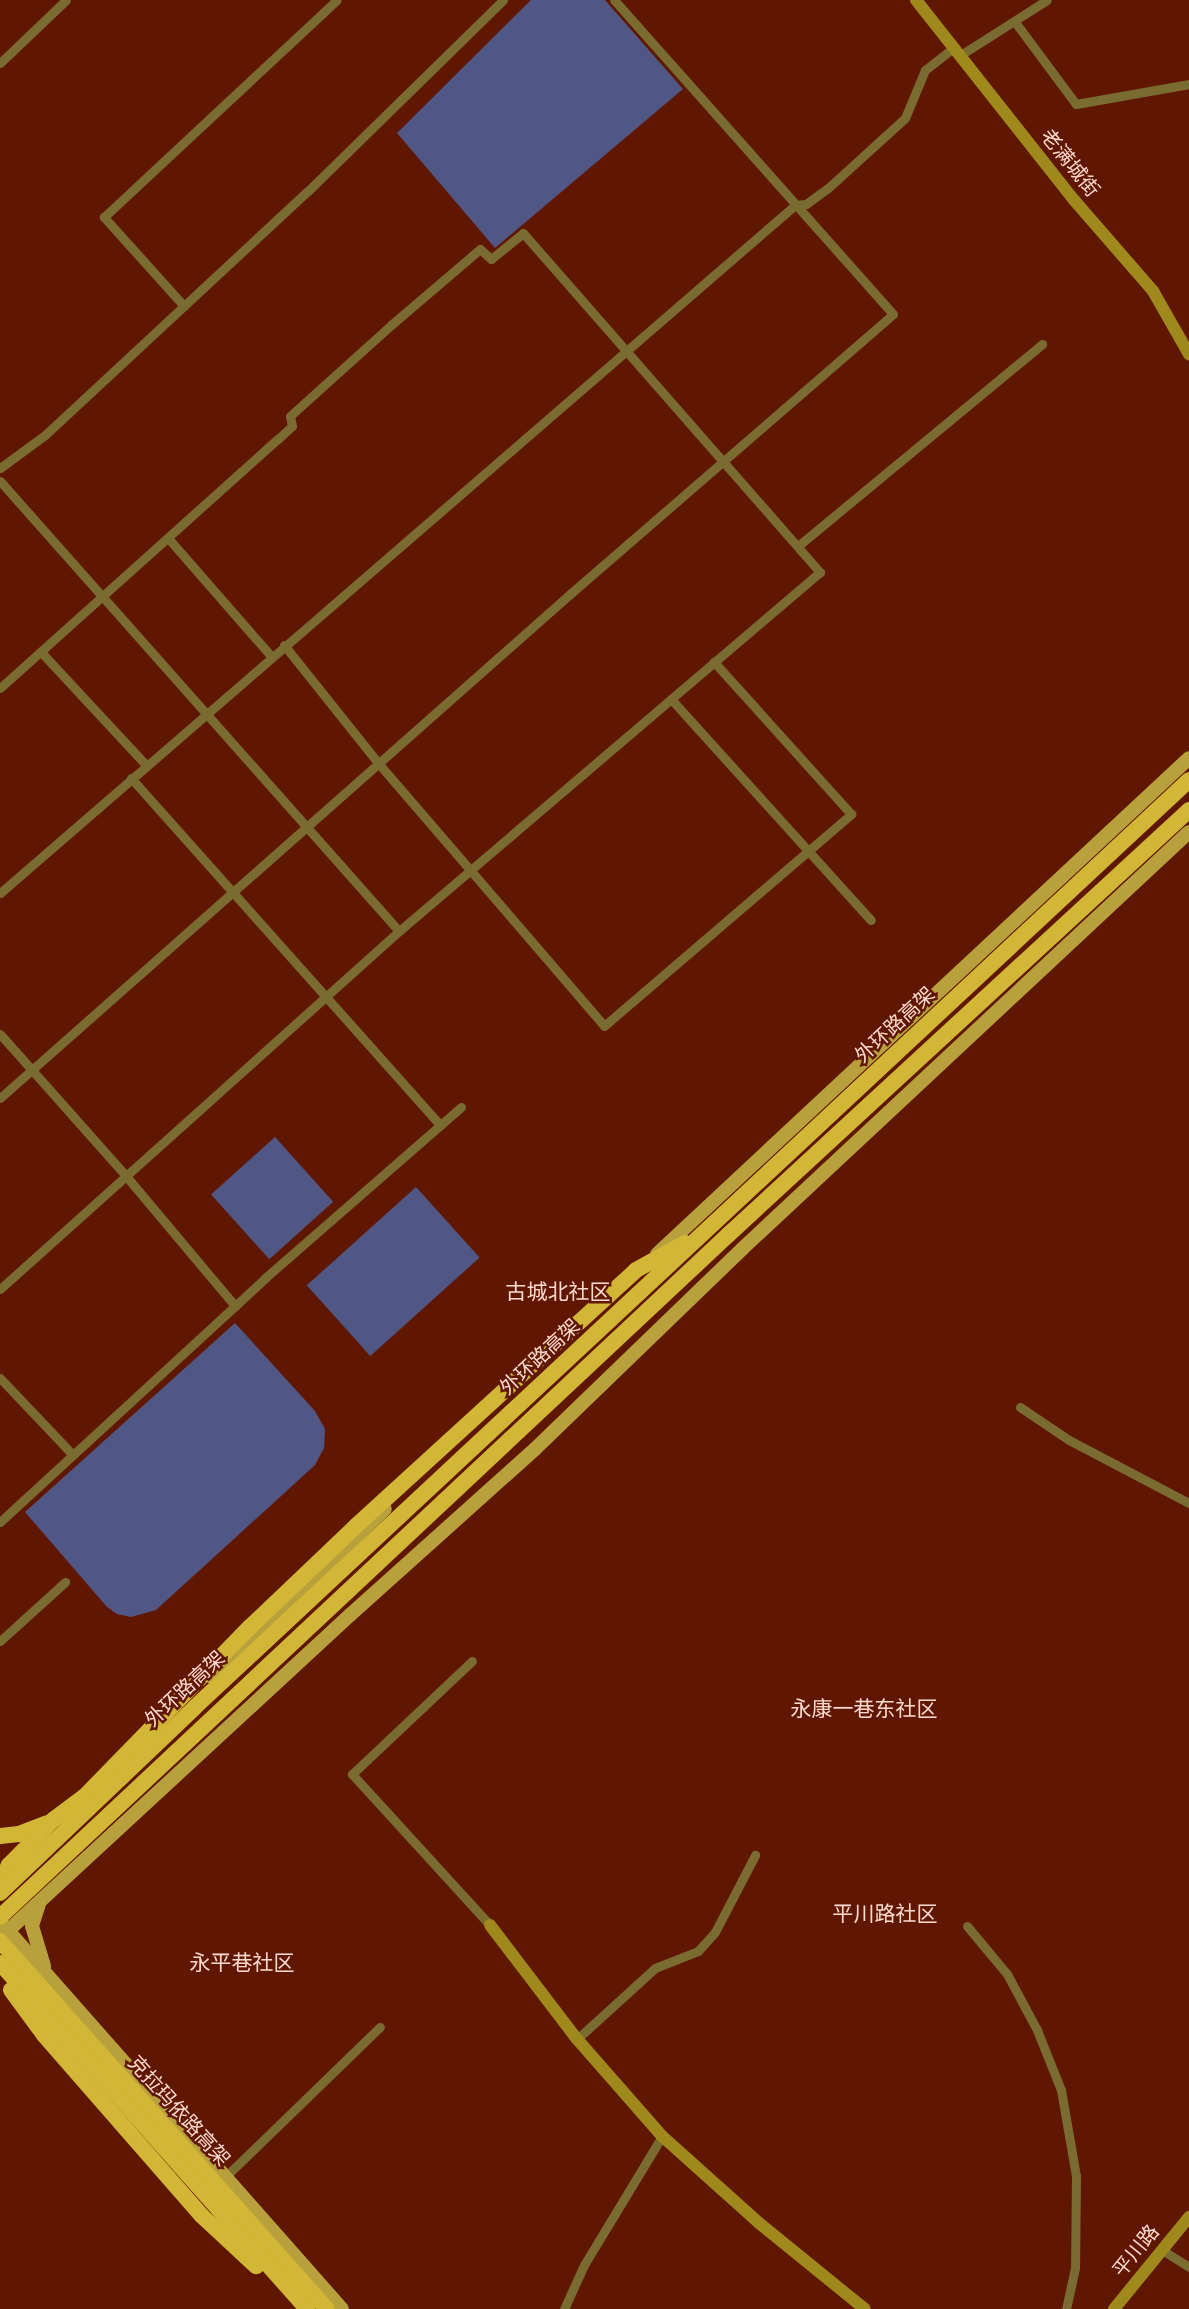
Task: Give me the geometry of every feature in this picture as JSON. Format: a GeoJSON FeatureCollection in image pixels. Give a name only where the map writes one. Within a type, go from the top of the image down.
{"type":"FeatureCollection","features":[{"type":"Feature","properties":{"kind":"highway","name":"外环路高架"},"geometry":{"type":"LineString","coordinates":[[0,1893],[195,1707],[1189,780]]}},
{"type":"Feature","properties":{"kind":"highway","name":"外环路高架"},"geometry":{"type":"LineString","coordinates":[[2,1929],[728,1235],[1187,818]]}},
{"type":"Feature","properties":{"kind":"highway"},"geometry":{"type":"LineString","coordinates":[[0,1881],[9,1865],[53,1820],[84,1797],[250,1627],[348,1534],[636,1270],[708,1230]]}},
{"type":"Feature","properties":{"kind":"highway"},"geometry":{"type":"LineString","coordinates":[[0,1836],[19,1834],[53,1820]]}},
{"type":"Feature","properties":{"kind":"highway","name":"克拉玛依路高架"},"geometry":{"type":"LineString","coordinates":[[2,1929],[327,2309]]}},
{"type":"Feature","properties":{"kind":"highway","name":"克拉玛依路高架"},"geometry":{"type":"LineString","coordinates":[[0,1965],[303,2309]]}},
{"type":"Feature","properties":{"kind":"highway"},"geometry":{"type":"LineString","coordinates":[[5,1979],[44,2035],[202,2216],[303,2309]]}},
{"type":"Feature","properties":{"kind":"main road"},"geometry":{"type":"LineString","coordinates":[[0,1881],[363,1533],[433,1456],[695,1220],[1189,758]]}},
{"type":"Feature","properties":{"kind":"main road"},"geometry":{"type":"LineString","coordinates":[[342,2309],[48,1976],[2,1929],[40,1902],[350,1615],[535,1449],[1187,818]]}},
{"type":"Feature","properties":{"kind":"main road"},"geometry":{"type":"LineString","coordinates":[[0,1861],[27,1853]]}},
{"type":"Feature","properties":{"kind":"main road"},"geometry":{"type":"LineString","coordinates":[[40,1902],[32,1926],[48,1976]]}},
{"type":"Feature","properties":{"kind":"main road"},"geometry":{"type":"LineString","coordinates":[[0,1965],[5,1979]]}},
{"type":"Feature","properties":{"kind":"street"},"geometry":{"type":"LineString","coordinates":[[0,63],[66,0]]}},
{"type":"Feature","properties":{"kind":"street"},"geometry":{"type":"LineString","coordinates":[[184,306],[104,217],[337,0]]}},
{"type":"Feature","properties":{"kind":"street"},"geometry":{"type":"LineString","coordinates":[[0,468],[45,435],[308,191],[503,0]]}},
{"type":"Feature","properties":{"kind":"street"},"geometry":{"type":"LineString","coordinates":[[0,1098],[722,461],[893,314],[614,0]]}},
{"type":"Feature","properties":{"kind":"street","name":"老满城街"},"geometry":{"type":"LineString","coordinates":[[916,0],[1074,200],[1153,291],[1189,354]]}},
{"type":"Feature","properties":{"kind":"street"},"geometry":{"type":"LineString","coordinates":[[0,893],[205,713],[795,205],[806,204],[821,194],[905,118],[925,70],[1015,22],[1047,0]]}},
{"type":"Feature","properties":{"kind":"street"},"geometry":{"type":"LineString","coordinates":[[1015,22],[1076,104],[1189,84]]}},
{"type":"Feature","properties":{"kind":"street"},"geometry":{"type":"LineString","coordinates":[[0,688],[292,426],[290,416],[480,249],[491,259],[523,233],[820,572],[399,931],[0,1289]]}},
{"type":"Feature","properties":{"kind":"street"},"geometry":{"type":"LineString","coordinates":[[798,546],[1041,344]]}},
{"type":"Feature","properties":{"kind":"street"},"geometry":{"type":"LineString","coordinates":[[0,481],[399,931]]}},
{"type":"Feature","properties":{"kind":"street"},"geometry":{"type":"LineString","coordinates":[[168,538],[271,656]]}},
{"type":"Feature","properties":{"kind":"street"},"geometry":{"type":"LineString","coordinates":[[284,645],[379,764],[604,1026],[851,814],[714,662]]}},
{"type":"Feature","properties":{"kind":"street"},"geometry":{"type":"LineString","coordinates":[[41,652],[146,765]]}},
{"type":"Feature","properties":{"kind":"street"},"geometry":{"type":"LineString","coordinates":[[671,699],[807,852],[872,920]]}},
{"type":"Feature","properties":{"kind":"street"},"geometry":{"type":"LineString","coordinates":[[131,778],[440,1125]]}},
{"type":"Feature","properties":{"kind":"street"},"geometry":{"type":"LineString","coordinates":[[0,1034],[126,1176],[235,1306]]}},
{"type":"Feature","properties":{"kind":"street"},"geometry":{"type":"LineString","coordinates":[[0,1522],[235,1306],[461,1107]]}},
{"type":"Feature","properties":{"kind":"street"},"geometry":{"type":"LineString","coordinates":[[0,1378],[73,1455]]}},
{"type":"Feature","properties":{"kind":"street"},"geometry":{"type":"LineString","coordinates":[[1020,1407],[1070,1440],[1189,1503]]}},
{"type":"Feature","properties":{"kind":"street"},"geometry":{"type":"LineString","coordinates":[[0,1641],[64,1582]]}},
{"type":"Feature","properties":{"kind":"street"},"geometry":{"type":"LineString","coordinates":[[472,1661],[352,1774],[490,1925],[577,2038],[662,2136],[759,2223],[866,2309]]}},
{"type":"Feature","properties":{"kind":"street"},"geometry":{"type":"LineString","coordinates":[[577,2038],[655,1968],[698,1951],[715,1932],[755,1855]]}},
{"type":"Feature","properties":{"kind":"street"},"geometry":{"type":"LineString","coordinates":[[968,1926],[1007,1974],[1037,2030],[1061,2090],[1076,2176],[1075,2268],[1066,2309]]}},
{"type":"Feature","properties":{"kind":"street"},"geometry":{"type":"LineString","coordinates":[[225,2178],[380,2027]]}},
{"type":"Feature","properties":{"kind":"street"},"geometry":{"type":"LineString","coordinates":[[564,2309],[584,2265],[662,2136]]}},
{"type":"Feature","properties":{"kind":"street","name":"平川路"},"geometry":{"type":"LineString","coordinates":[[1114,2309],[1189,2217]]}},
{"type":"Feature","properties":{"kind":"street"},"geometry":{"type":"LineString","coordinates":[[1162,2250],[1189,2267]]}},
{"type":"Feature","properties":{"kind":"shaded area"},"geometry":{"type":"Polygon","coordinates":[[[531,0],[605,0],[683,89],[495,248],[397,133],[531,0]]]}},
{"type":"Feature","properties":{"kind":"shaded area"},"geometry":{"type":"Polygon","coordinates":[[[275,1137],[333,1202],[269,1259],[211,1195],[275,1137]]]}},
{"type":"Feature","properties":{"kind":"shaded area"},"geometry":{"type":"Polygon","coordinates":[[[416,1187],[480,1258],[370,1356],[307,1285],[416,1187]]]}},
{"type":"Feature","properties":{"kind":"shaded area"},"geometry":{"type":"Polygon","coordinates":[[[235,1323],[315,1411],[325,1429],[324,1448],[315,1465],[156,1610],[131,1617],[117,1614],[107,1607],[25,1512],[235,1323]]]}},
{"type":"Feature","properties":{"kind":"district","name":"古城北社区"},"geometry":{"type":"Point","coordinates":[558,1292]}},
{"type":"Feature","properties":{"kind":"district","name":"永康一巷东社区"},"geometry":{"type":"Point","coordinates":[864,1709]}},
{"type":"Feature","properties":{"kind":"district","name":"平川路社区"},"geometry":{"type":"Point","coordinates":[885,1914]}},
{"type":"Feature","properties":{"kind":"district","name":"永平巷社区"},"geometry":{"type":"Point","coordinates":[242,1963]}}]}
